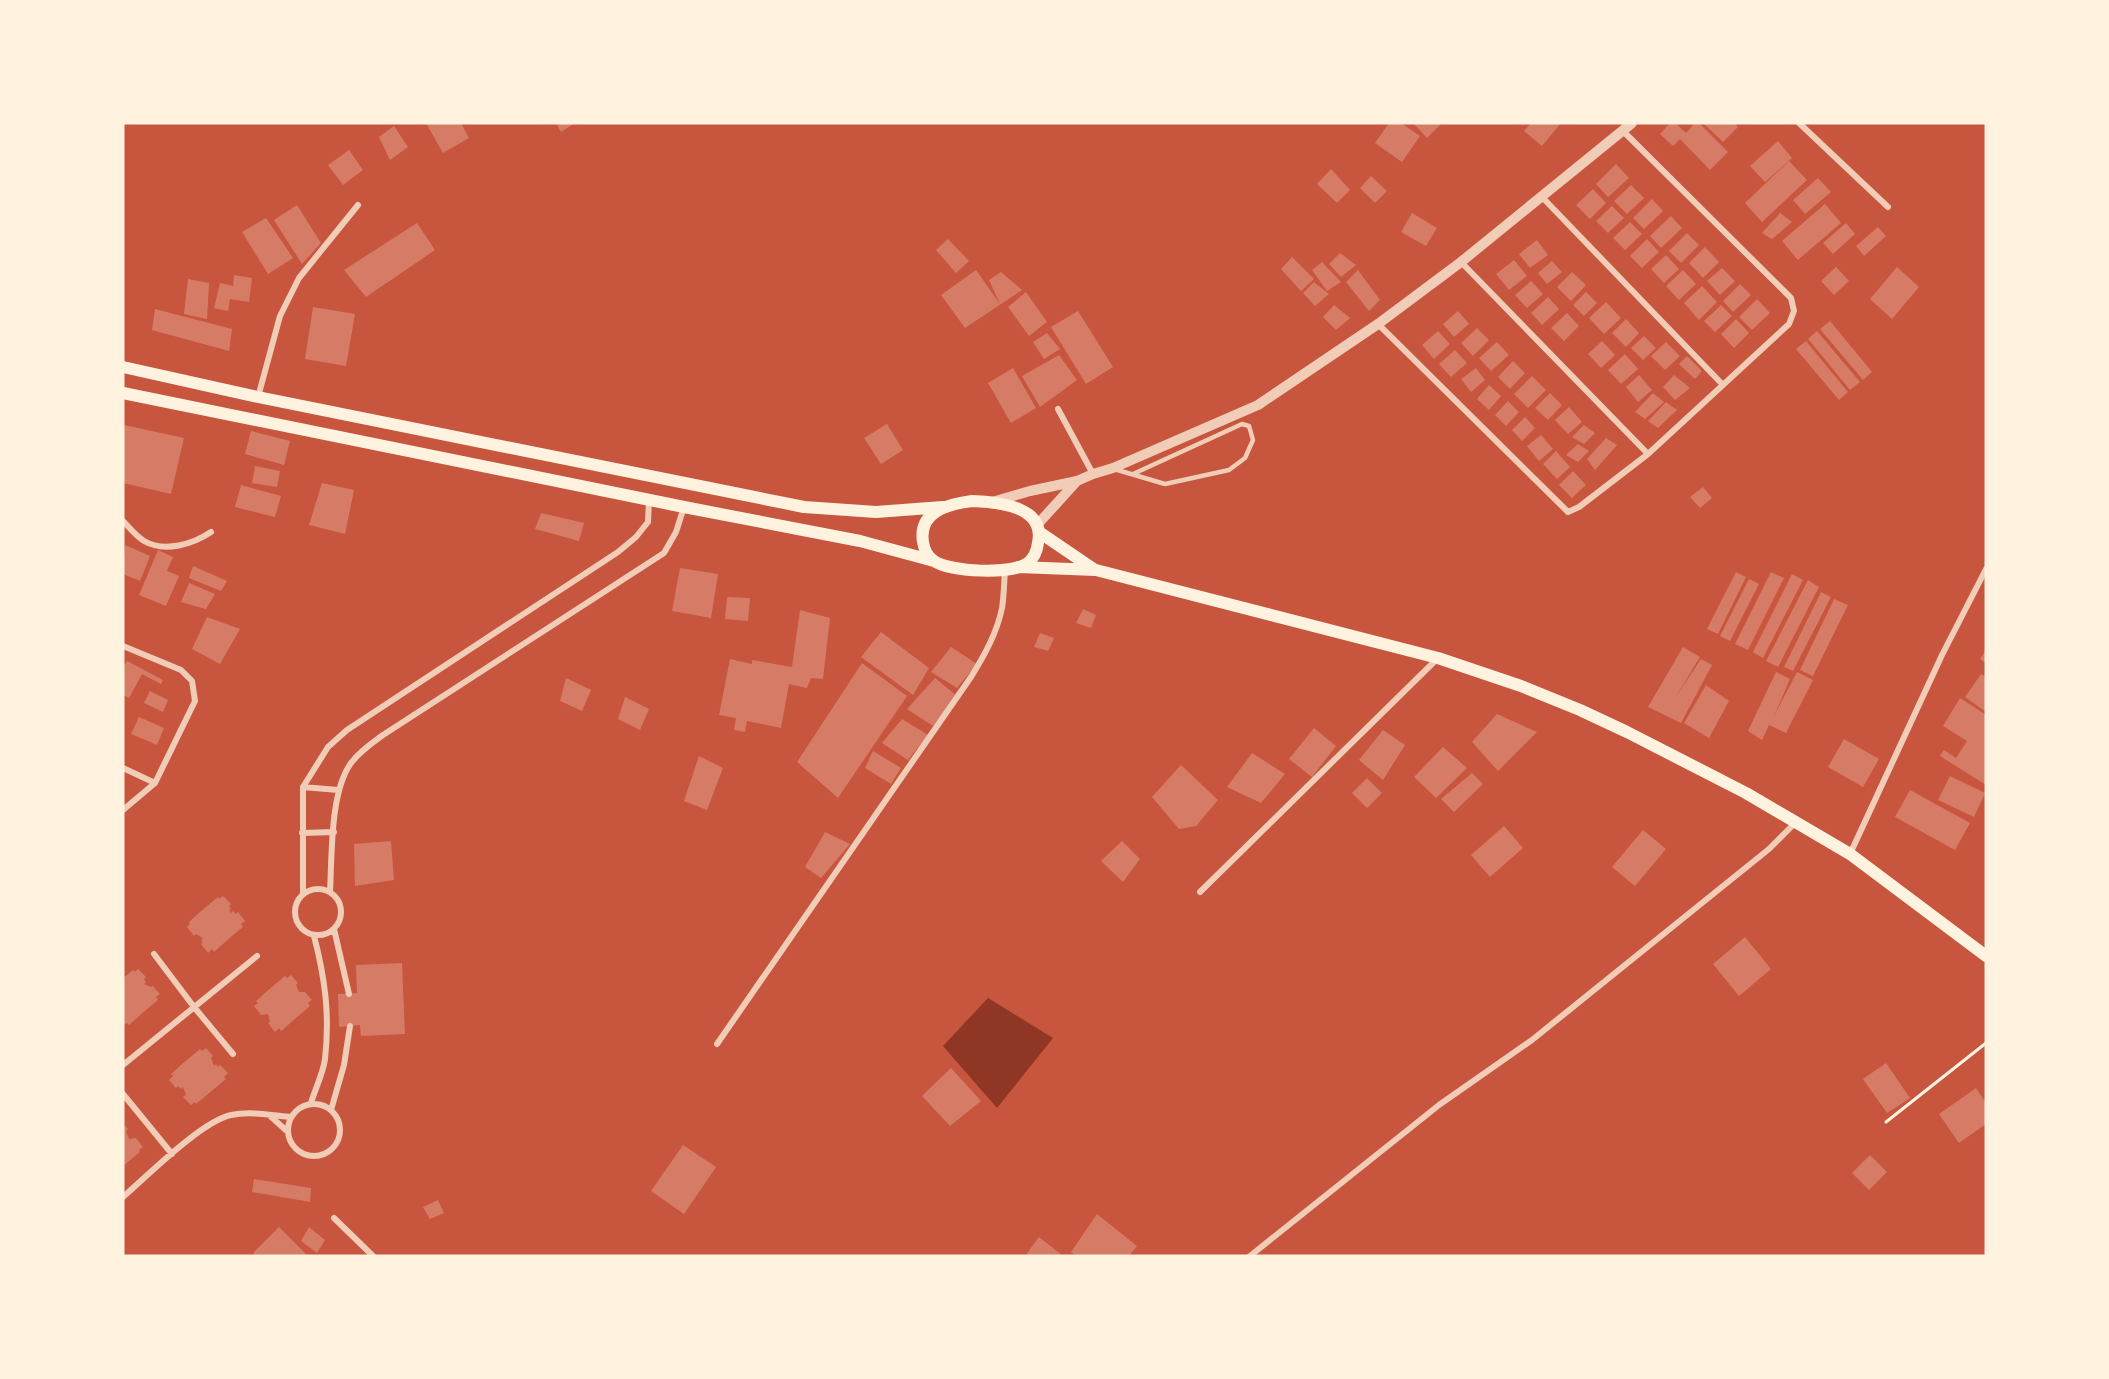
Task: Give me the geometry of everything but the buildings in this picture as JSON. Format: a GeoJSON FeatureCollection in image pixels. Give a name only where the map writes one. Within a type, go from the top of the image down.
{"type":"FeatureCollection","features":[{"type":"Feature","properties":{"kind":"main road"},"geometry":{"type":"LineString","coordinates":[[123,367],[258,397],[804,507],[876,512],[943,507],[972,501],[992,502],[1021,509],[1032,518],[1038,529],[1096,570]]}},
{"type":"Feature","properties":{"kind":"main road"},"geometry":{"type":"LineString","coordinates":[[123,393],[860,541],[953,567],[1005,570],[1026,564],[1036,552],[1038,529]]}},
{"type":"Feature","properties":{"kind":"main road"},"geometry":{"type":"LineString","coordinates":[[934,561],[927,554],[922,530],[926,519],[943,507]]}},
{"type":"Feature","properties":{"kind":"main road"},"geometry":{"type":"LineString","coordinates":[[1018,567],[1096,570],[1438,657],[1581,710],[1746,793],[1850,854],[1986,956]]}},
{"type":"Feature","properties":{"kind":"street"},"geometry":{"type":"LineString","coordinates":[[1799,123],[1888,207]]}},
{"type":"Feature","properties":{"kind":"street"},"geometry":{"type":"LineString","coordinates":[[992,502],[1077,481],[1113,468],[1258,405],[1378,324],[1461,262],[1627,127],[1791,298],[1794,311],[1789,324],[1648,454],[1579,507],[1568,512],[1378,324]]}},
{"type":"Feature","properties":{"kind":"street"},"geometry":{"type":"LineString","coordinates":[[1542,197],[1723,386]]}},
{"type":"Feature","properties":{"kind":"street"},"geometry":{"type":"LineString","coordinates":[[258,397],[280,316],[299,279],[358,206]]}},
{"type":"Feature","properties":{"kind":"street"},"geometry":{"type":"LineString","coordinates":[[1461,262],[1648,454]]}},
{"type":"Feature","properties":{"kind":"street"},"geometry":{"type":"LineString","coordinates":[[1058,410],[1093,474]]}},
{"type":"Feature","properties":{"kind":"street"},"geometry":{"type":"LineString","coordinates":[[1038,529],[1077,481]]}},
{"type":"Feature","properties":{"kind":"street"},"geometry":{"type":"LineString","coordinates":[[303,893],[303,787],[328,747],[347,730],[627,545],[648,522],[649,500]]}},
{"type":"Feature","properties":{"kind":"street"},"geometry":{"type":"LineString","coordinates":[[330,892],[338,790],[351,764],[374,742],[664,553],[676,532],[684,507]]}},
{"type":"Feature","properties":{"kind":"street"},"geometry":{"type":"LineString","coordinates":[[123,521],[143,540],[152,544],[183,546],[199,541],[212,532]]}},
{"type":"Feature","properties":{"kind":"street"},"geometry":{"type":"LineString","coordinates":[[1850,854],[1942,655],[1986,569]]}},
{"type":"Feature","properties":{"kind":"street"},"geometry":{"type":"LineString","coordinates":[[717,1044],[971,677],[986,652],[1002,608],[1005,570]]}},
{"type":"Feature","properties":{"kind":"street"},"geometry":{"type":"LineString","coordinates":[[123,646],[181,670],[192,681],[195,701],[154,783],[123,810]]}},
{"type":"Feature","properties":{"kind":"street"},"geometry":{"type":"LineString","coordinates":[[1200,892],[1438,657]]}},
{"type":"Feature","properties":{"kind":"street"},"geometry":{"type":"LineString","coordinates":[[123,768],[154,783]]}},
{"type":"Feature","properties":{"kind":"street"},"geometry":{"type":"LineString","coordinates":[[303,787],[338,790]]}},
{"type":"Feature","properties":{"kind":"street"},"geometry":{"type":"LineString","coordinates":[[1250,1256],[1439,1106],[1532,1040],[1769,849],[1796,822]]}},
{"type":"Feature","properties":{"kind":"street"},"geometry":{"type":"LineString","coordinates":[[302,833],[334,832]]}},
{"type":"Feature","properties":{"kind":"street"},"geometry":{"type":"LineString","coordinates":[[312,889],[330,892],[338,899],[341,909],[340,920],[334,929],[325,935],[314,936],[303,931],[297,923],[294,912],[296,902],[303,893],[312,889]]}},
{"type":"Feature","properties":{"kind":"street"},"geometry":{"type":"LineString","coordinates":[[334,929],[349,994]]}},
{"type":"Feature","properties":{"kind":"street"},"geometry":{"type":"LineString","coordinates":[[311,1103],[324,1061],[328,1014],[324,974],[314,936]]}},
{"type":"Feature","properties":{"kind":"street"},"geometry":{"type":"LineString","coordinates":[[154,954],[233,1054]]}},
{"type":"Feature","properties":{"kind":"street"},"geometry":{"type":"LineString","coordinates":[[123,1065],[257,956]]}},
{"type":"Feature","properties":{"kind":"street"},"geometry":{"type":"LineString","coordinates":[[331,1110],[344,1065],[350,1026]]}},
{"type":"Feature","properties":{"kind":"street"},"geometry":{"type":"LineString","coordinates":[[123,1094],[172,1154]]}},
{"type":"Feature","properties":{"kind":"street"},"geometry":{"type":"LineString","coordinates":[[311,1103],[322,1104],[331,1110],[339,1120],[340,1133],[336,1145],[326,1153],[314,1156],[302,1153],[292,1144],[288,1132],[291,1117],[299,1108],[311,1103]]}},
{"type":"Feature","properties":{"kind":"street"},"geometry":{"type":"LineString","coordinates":[[123,1197],[214,1121],[230,1115],[251,1113],[291,1117]]}},
{"type":"Feature","properties":{"kind":"street"},"geometry":{"type":"LineString","coordinates":[[268,1115],[288,1132]]}},
{"type":"Feature","properties":{"kind":"street"},"geometry":{"type":"LineString","coordinates":[[334,1218],[373,1256]]}},
{"type":"Feature","properties":{"kind":"lane"},"geometry":{"type":"LineString","coordinates":[[1113,468],[1164,484],[1229,470],[1245,458],[1253,440],[1250,426],[1242,424],[1133,474]]}},
{"type":"Feature","properties":{"kind":"path"},"geometry":{"type":"LineString","coordinates":[[1886,1122],[1986,1043]]}},
{"type":"Feature","properties":{"kind":"shaded area"},"geometry":{"type":"Polygon","coordinates":[[[988,998],[1053,1038],[997,1108],[943,1046],[988,998]]]}}]}
